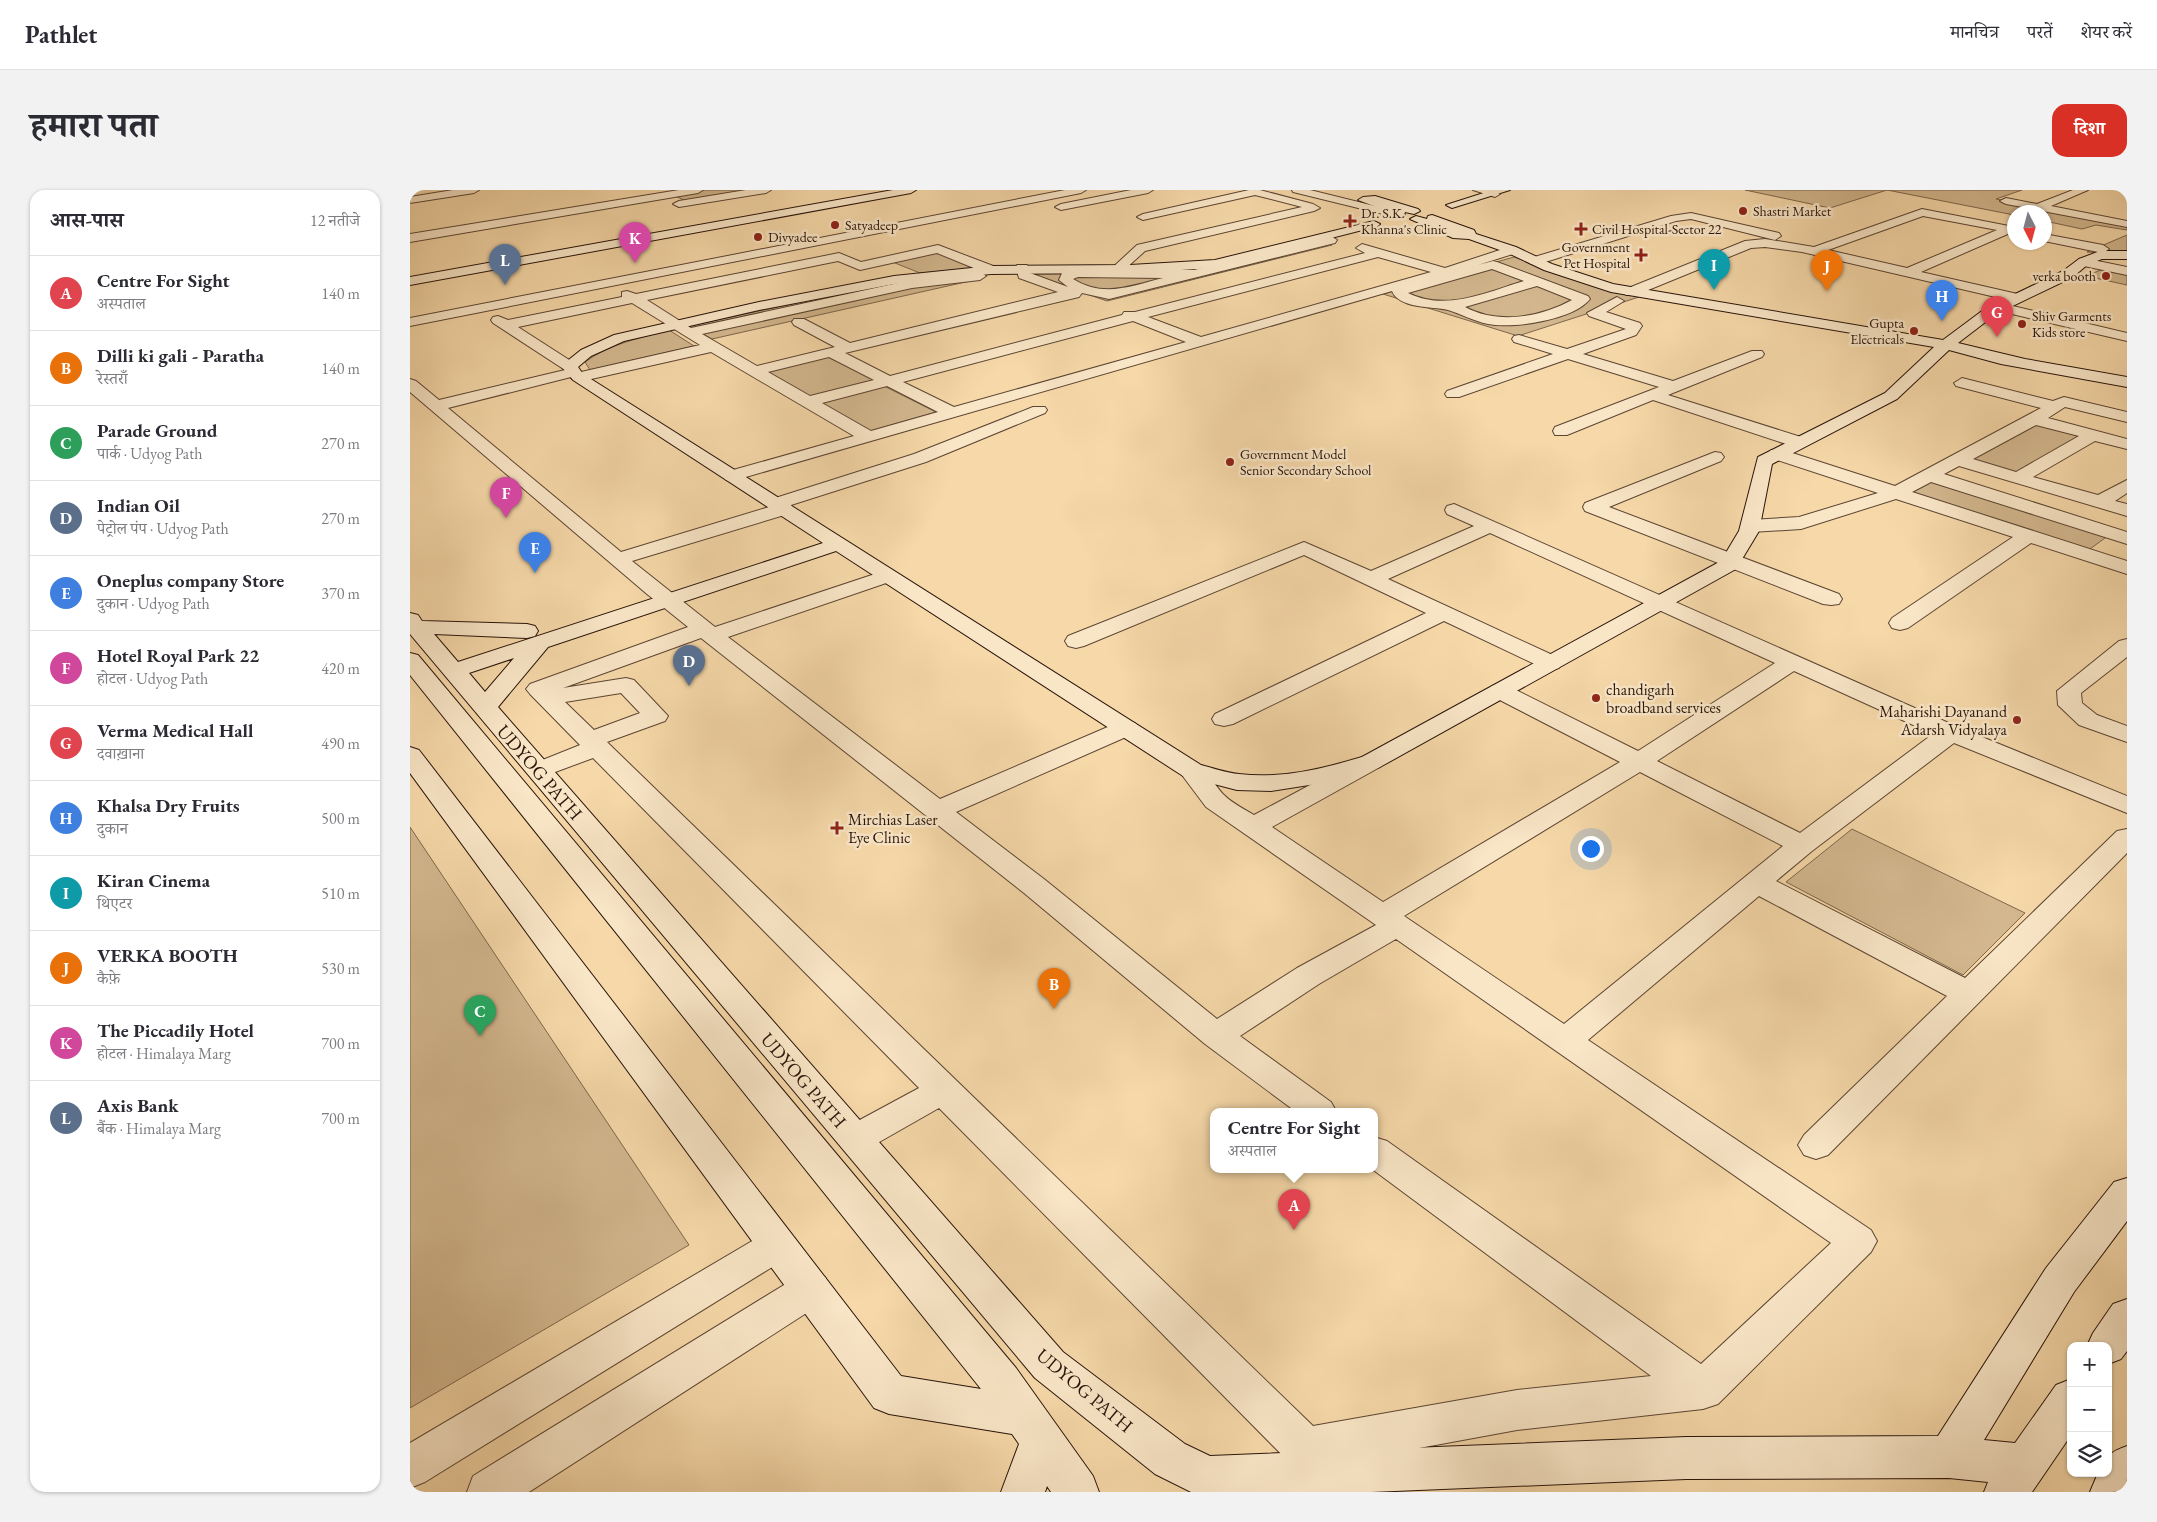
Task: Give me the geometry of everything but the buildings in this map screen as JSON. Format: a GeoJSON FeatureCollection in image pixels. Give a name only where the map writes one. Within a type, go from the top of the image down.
{"type":"FeatureCollection","features":[{"type":"Feature","properties":{"kind":"street"},"geometry":{"type":"LineString","coordinates":[[410,200],[474,190]]}},
{"type":"Feature","properties":{"kind":"street"},"geometry":{"type":"LineString","coordinates":[[410,238],[698,190]]}},
{"type":"Feature","properties":{"kind":"street"},"geometry":{"type":"LineString","coordinates":[[661,196],[680,204],[766,190]]}},
{"type":"Feature","properties":{"kind":"street"},"geometry":{"type":"LineString","coordinates":[[410,276],[888,190]]}},
{"type":"Feature","properties":{"kind":"street"},"geometry":{"type":"LineString","coordinates":[[410,281],[911,190]]}},
{"type":"Feature","properties":{"kind":"street"},"geometry":{"type":"LineString","coordinates":[[410,322],[1080,190]]}},
{"type":"Feature","properties":{"kind":"street"},"geometry":{"type":"LineString","coordinates":[[1053,209],[1148,190]]}},
{"type":"Feature","properties":{"kind":"street"},"geometry":{"type":"LineString","coordinates":[[1297,190],[1414,215]]}},
{"type":"Feature","properties":{"kind":"street"},"geometry":{"type":"LineString","coordinates":[[1344,190],[1366,198],[1364,200],[1470,233],[1470,236],[1611,288],[1665,302],[1753,318],[1944,347],[2127,382]]}},
{"type":"Feature","properties":{"kind":"street"},"geometry":{"type":"LineString","coordinates":[[1478,190],[1500,192]]}},
{"type":"Feature","properties":{"kind":"street"},"geometry":{"type":"LineString","coordinates":[[2042,205],[2083,190]]}},
{"type":"Feature","properties":{"kind":"street"},"geometry":{"type":"LineString","coordinates":[[1117,269],[1141,248],[1314,208],[1256,192],[1139,216],[1198,234]]}},
{"type":"Feature","properties":{"kind":"street"},"geometry":{"type":"LineString","coordinates":[[754,371],[1076,291],[1109,295],[1196,274],[1374,224],[1373,222],[1414,215],[1500,192]]}},
{"type":"Feature","properties":{"kind":"street"},"geometry":{"type":"LineString","coordinates":[[1092,201],[1118,209]]}},
{"type":"Feature","properties":{"kind":"street"},"geometry":{"type":"LineString","coordinates":[[2006,202],[2024,205]]}},
{"type":"Feature","properties":{"kind":"street"},"geometry":{"type":"LineString","coordinates":[[2052,210],[2126,224]]}},
{"type":"Feature","properties":{"kind":"street"},"geometry":{"type":"LineString","coordinates":[[1815,251],[1922,212],[2007,229]]}},
{"type":"Feature","properties":{"kind":"street"},"geometry":{"type":"LineString","coordinates":[[1535,261],[1675,218],[1691,216],[1775,236]]}},
{"type":"Feature","properties":{"kind":"street"},"geometry":{"type":"LineString","coordinates":[[435,222],[449,231]]}},
{"type":"Feature","properties":{"kind":"street"},"geometry":{"type":"LineString","coordinates":[[1907,273],[2007,232]]}},
{"type":"Feature","properties":{"kind":"street"},"geometry":{"type":"LineString","coordinates":[[574,372],[586,353],[619,338],[681,329],[847,287],[1022,268],[1178,268],[1215,264],[1325,238],[1445,272]]}},
{"type":"Feature","properties":{"kind":"street"},"geometry":{"type":"LineString","coordinates":[[2052,239],[2101,252],[2127,255]]}},
{"type":"Feature","properties":{"kind":"street"},"geometry":{"type":"LineString","coordinates":[[1252,827],[1729,565],[1751,526],[1764,461],[1891,396],[1944,347],[2000,306],[2068,274],[2082,262],[2119,242]]}},
{"type":"Feature","properties":{"kind":"street"},"geometry":{"type":"LineString","coordinates":[[1635,293],[1749,244],[1766,243],[1815,251],[2017,298]]}},
{"type":"Feature","properties":{"kind":"street"},"geometry":{"type":"LineString","coordinates":[[840,257],[860,266],[938,249],[984,272]]}},
{"type":"Feature","properties":{"kind":"street"},"geometry":{"type":"LineString","coordinates":[[506,325],[840,257],[857,250]]}},
{"type":"Feature","properties":{"kind":"street"},"geometry":{"type":"LineString","coordinates":[[732,476],[1445,272],[1512,250]]}},
{"type":"Feature","properties":{"kind":"street"},"geometry":{"type":"LineString","coordinates":[[807,402],[1378,253]]}},
{"type":"Feature","properties":{"kind":"street"},"geometry":{"type":"LineString","coordinates":[[2082,262],[2127,272]]}},
{"type":"Feature","properties":{"kind":"street"},"geometry":{"type":"LineString","coordinates":[[1493,265],[1582,299],[1567,310],[1542,318],[1506,320],[1478,318],[1452,307],[1404,299],[1398,292],[1493,265]]}},
{"type":"Feature","properties":{"kind":"street"},"geometry":{"type":"LineString","coordinates":[[1022,268],[1024,275],[1076,291],[1200,342]]}},
{"type":"Feature","properties":{"kind":"street"},"geometry":{"type":"LineString","coordinates":[[436,406],[574,372],[709,345],[799,322],[981,281],[984,272]]}},
{"type":"Feature","properties":{"kind":"street"},"geometry":{"type":"LineString","coordinates":[[1076,291],[1066,280],[1067,276],[1078,273],[1196,274]]}},
{"type":"Feature","properties":{"kind":"street"},"geometry":{"type":"LineString","coordinates":[[611,282],[633,299],[661,314],[681,329],[869,437]]}},
{"type":"Feature","properties":{"kind":"street"},"geometry":{"type":"LineString","coordinates":[[1452,307],[1536,282]]}},
{"type":"Feature","properties":{"kind":"street"},"geometry":{"type":"LineString","coordinates":[[1453,394],[1632,332],[1634,326],[1594,313],[1617,301]]}},
{"type":"Feature","properties":{"kind":"street"},"geometry":{"type":"LineString","coordinates":[[2000,306],[2127,337]]}},
{"type":"Feature","properties":{"kind":"street"},"geometry":{"type":"LineString","coordinates":[[480,308],[732,476],[1192,770],[1238,782],[1287,781],[1332,775],[1371,762]]}},
{"type":"Feature","properties":{"kind":"street"},"geometry":{"type":"LineString","coordinates":[[799,322],[849,348]]}},
{"type":"Feature","properties":{"kind":"street"},"geometry":{"type":"LineString","coordinates":[[1519,339],[1675,387]]}},
{"type":"Feature","properties":{"kind":"street"},"geometry":{"type":"LineString","coordinates":[[831,352],[953,413]]}},
{"type":"Feature","properties":{"kind":"street"},"geometry":{"type":"LineString","coordinates":[[1562,431],[1756,354]]}},
{"type":"Feature","properties":{"kind":"street"},"geometry":{"type":"LineString","coordinates":[[1962,383],[2054,406]]}},
{"type":"Feature","properties":{"kind":"street"},"geometry":{"type":"LineString","coordinates":[[410,384],[661,595],[1034,886],[1216,1036],[1315,1108]]}},
{"type":"Feature","properties":{"kind":"street"},"geometry":{"type":"LineString","coordinates":[[1653,395],[1798,442]]}},
{"type":"Feature","properties":{"kind":"street"},"geometry":{"type":"LineString","coordinates":[[1751,526],[1801,523],[1896,493],[2064,402],[2127,417]]}},
{"type":"Feature","properties":{"kind":"street"},"geometry":{"type":"LineString","coordinates":[[618,559],[780,507],[920,458],[1039,410]]}},
{"type":"Feature","properties":{"kind":"street"},"geometry":{"type":"LineString","coordinates":[[2034,419],[2127,444]]}},
{"type":"Feature","properties":{"kind":"street"},"geometry":{"type":"LineString","coordinates":[[2018,478],[2093,435]]}},
{"type":"Feature","properties":{"kind":"street"},"geometry":{"type":"LineString","coordinates":[[1777,454],[2127,568]]}},
{"type":"Feature","properties":{"kind":"street"},"geometry":{"type":"LineString","coordinates":[[1715,457],[1592,507],[1831,599]]}},
{"type":"Feature","properties":{"kind":"street"},"geometry":{"type":"LineString","coordinates":[[1957,460],[2127,510]]}},
{"type":"Feature","properties":{"kind":"street"},"geometry":{"type":"LineString","coordinates":[[1928,476],[2127,539]]}},
{"type":"Feature","properties":{"kind":"street"},"geometry":{"type":"LineString","coordinates":[[2100,502],[2127,485]]}},
{"type":"Feature","properties":{"kind":"street"},"geometry":{"type":"LineString","coordinates":[[1454,510],[1951,733],[2127,805]]}},
{"type":"Feature","properties":{"kind":"street"},"geometry":{"type":"LineString","coordinates":[[1371,579],[1490,526]]}},
{"type":"Feature","properties":{"kind":"street"},"geometry":{"type":"LineString","coordinates":[[1900,622],[2028,536]]}},
{"type":"Feature","properties":{"kind":"street"},"geometry":{"type":"LineString","coordinates":[[2098,559],[2127,539]]}},
{"type":"Feature","properties":{"kind":"street"},"geometry":{"type":"LineString","coordinates":[[448,665],[831,540]]}},
{"type":"Feature","properties":{"kind":"street"},"geometry":{"type":"LineString","coordinates":[[1076,641],[1304,548],[1551,663]]}},
{"type":"Feature","properties":{"kind":"street"},"geometry":{"type":"LineString","coordinates":[[888,576],[708,632],[538,689],[1305,1448],[1517,1410],[1703,1390],[1858,1241],[1215,801],[1192,770]]}},
{"type":"Feature","properties":{"kind":"street"},"geometry":{"type":"LineString","coordinates":[[1224,719],[1444,613]]}},
{"type":"Feature","properties":{"kind":"street"},"geometry":{"type":"LineString","coordinates":[[413,624],[534,637]]}},
{"type":"Feature","properties":{"kind":"street","name":"UDYOG PATH"},"geometry":{"type":"LineString","coordinates":[[413,624],[1049,1365],[1170,1460],[1222,1484]]}},
{"type":"Feature","properties":{"kind":"street"},"geometry":{"type":"LineString","coordinates":[[485,708],[534,637]]}},
{"type":"Feature","properties":{"kind":"street"},"geometry":{"type":"LineString","coordinates":[[2127,646],[2069,691],[2070,705],[2088,720],[2127,735]]}},
{"type":"Feature","properties":{"kind":"street","name":"UDYOG PATH"},"geometry":{"type":"LineString","coordinates":[[410,660],[1001,1382],[1077,1492]]}},
{"type":"Feature","properties":{"kind":"street"},"geometry":{"type":"LineString","coordinates":[[1216,1036],[1390,921],[1792,662]]}},
{"type":"Feature","properties":{"kind":"street"},"geometry":{"type":"LineString","coordinates":[[539,770],[656,716],[626,685],[547,698]]}},
{"type":"Feature","properties":{"kind":"street"},"geometry":{"type":"LineString","coordinates":[[1500,691],[1802,845]]}},
{"type":"Feature","properties":{"kind":"street"},"geometry":{"type":"LineString","coordinates":[[936,810],[1126,728]]}},
{"type":"Feature","properties":{"kind":"street"},"geometry":{"type":"LineString","coordinates":[[1565,1041],[1802,845],[1951,733]]}},
{"type":"Feature","properties":{"kind":"street"},"geometry":{"type":"LineString","coordinates":[[410,755],[889,1394],[1033,1428],[1023,1492]]}},
{"type":"Feature","properties":{"kind":"street"},"geometry":{"type":"LineString","coordinates":[[1816,1145],[2127,837]]}},
{"type":"Feature","properties":{"kind":"street"},"geometry":{"type":"LineString","coordinates":[[1756,883],[1968,993]]}},
{"type":"Feature","properties":{"kind":"street"},"geometry":{"type":"LineString","coordinates":[[854,1139],[944,1090]]}},
{"type":"Feature","properties":{"kind":"street"},"geometry":{"type":"LineString","coordinates":[[1378,1154],[1703,1390]]}},
{"type":"Feature","properties":{"kind":"street"},"geometry":{"type":"LineString","coordinates":[[1949,1457],[2060,1280],[2127,1193]]}},
{"type":"Feature","properties":{"kind":"street"},"geometry":{"type":"LineString","coordinates":[[410,1467],[777,1244]]}},
{"type":"Feature","properties":{"kind":"street"},"geometry":{"type":"LineString","coordinates":[[489,1492],[811,1289]]}},
{"type":"Feature","properties":{"kind":"street"},"geometry":{"type":"LineString","coordinates":[[2110,1342],[2127,1317]]}},
{"type":"Feature","properties":{"kind":"street"},"geometry":{"type":"LineString","coordinates":[[1222,1484],[1686,1458],[1949,1457],[2016,1479],[2067,1405]]}},
{"type":"Feature","properties":{"kind":"street"},"geometry":{"type":"LineString","coordinates":[[2112,1492],[2127,1467]]}},
{"type":"Feature","properties":{"kind":"shaded area"},"geometry":{"type":"Polygon","coordinates":[[[703,190],[760,190],[688,202],[673,195],[703,190]]]}},
{"type":"Feature","properties":{"kind":"shaded area"},"geometry":{"type":"Polygon","coordinates":[[[1745,190],[1887,190],[1830,208],[1745,190]]]}},
{"type":"Feature","properties":{"kind":"shaded area"},"geometry":{"type":"Polygon","coordinates":[[[1887,190],[2022,190],[1996,199],[2027,205],[2007,205],[2007,214],[1887,190]]]}},
{"type":"Feature","properties":{"kind":"shaded area"},"geometry":{"type":"Polygon","coordinates":[[[2052,210],[2127,224],[2127,230],[2096,225],[2082,229],[2052,223],[2052,210]]]}},
{"type":"Feature","properties":{"kind":"shaded area"},"geometry":{"type":"Polygon","coordinates":[[[2127,235],[2127,254],[2087,252],[2127,235]]]}},
{"type":"Feature","properties":{"kind":"shaded area"},"geometry":{"type":"Polygon","coordinates":[[[1323,242],[1332,245],[1107,301],[1032,275],[1050,271],[1192,271],[1323,242]]]}},
{"type":"Feature","properties":{"kind":"shaded area"},"geometry":{"type":"Polygon","coordinates":[[[935,252],[975,268],[920,273],[890,261],[935,252]]]}},
{"type":"Feature","properties":{"kind":"shaded area"},"geometry":{"type":"Polygon","coordinates":[[[1514,257],[1570,277],[1639,297],[1518,336],[1383,294],[1514,257]]]}},
{"type":"Feature","properties":{"kind":"shaded area"},"geometry":{"type":"Polygon","coordinates":[[[2103,269],[2127,274],[2127,285],[2086,276],[2103,269]]]}},
{"type":"Feature","properties":{"kind":"shaded area"},"geometry":{"type":"Polygon","coordinates":[[[969,274],[970,281],[712,339],[689,326],[890,283],[969,274]]]}},
{"type":"Feature","properties":{"kind":"shaded area"},"geometry":{"type":"Polygon","coordinates":[[[669,330],[694,346],[590,370],[585,362],[614,346],[669,330]]]}},
{"type":"Feature","properties":{"kind":"shaded area"},"geometry":{"type":"Polygon","coordinates":[[[826,356],[875,380],[810,397],[763,371],[826,356]]]}},
{"type":"Feature","properties":{"kind":"shaded area"},"geometry":{"type":"Polygon","coordinates":[[[882,385],[936,412],[870,431],[818,402],[882,385]]]}},
{"type":"Feature","properties":{"kind":"shaded area"},"geometry":{"type":"Polygon","coordinates":[[[2037,421],[2085,435],[2016,475],[1967,460],[2037,421]]]}},
{"type":"Feature","properties":{"kind":"shaded area"},"geometry":{"type":"Polygon","coordinates":[[[1929,478],[2109,535],[2086,552],[1904,492],[1929,478]]]}},
{"type":"Feature","properties":{"kind":"shaded area"},"geometry":{"type":"Polygon","coordinates":[[[410,827],[689,1245],[410,1408],[410,827]]]}},
{"type":"Feature","properties":{"kind":"shaded area"},"geometry":{"type":"Polygon","coordinates":[[[1852,829],[2025,913],[1963,975],[1786,882],[1852,829]]]}},
{"type":"Feature","properties":{"kind":"place","name":"Shastri Market"},"geometry":{"type":"Point","coordinates":[1743,211]}},
{"type":"Feature","properties":{"kind":"place","name":"Dr. S.K. Khanna's Clinic"},"geometry":{"type":"Point","coordinates":[1350,221]}},
{"type":"Feature","properties":{"kind":"place","name":"Satyadeep"},"geometry":{"type":"Point","coordinates":[835,225]}},
{"type":"Feature","properties":{"kind":"place","name":"Civil Hospital-Sector 22"},"geometry":{"type":"Point","coordinates":[1581,229]}},
{"type":"Feature","properties":{"kind":"place","name":"Divyadee"},"geometry":{"type":"Point","coordinates":[758,237]}},
{"type":"Feature","properties":{"kind":"place","name":"Government Pet Hospital"},"geometry":{"type":"Point","coordinates":[1641,255]}},
{"type":"Feature","properties":{"kind":"place","name":"The Piccadily Hotel"},"geometry":{"type":"Point","coordinates":[635,263]}},
{"type":"Feature","properties":{"kind":"place","name":"verka booth"},"geometry":{"type":"Point","coordinates":[2106,276]}},
{"type":"Feature","properties":{"kind":"place","name":"Axis Bank"},"geometry":{"type":"Point","coordinates":[505,285]}},
{"type":"Feature","properties":{"kind":"place","name":"Kiran Cinema"},"geometry":{"type":"Point","coordinates":[1714,290]}},
{"type":"Feature","properties":{"kind":"place","name":"VERKA BOOTH"},"geometry":{"type":"Point","coordinates":[1827,291]}},
{"type":"Feature","properties":{"kind":"place","name":"Khalsa Dry Fruits"},"geometry":{"type":"Point","coordinates":[1942,321]}},
{"type":"Feature","properties":{"kind":"place","name":"Shiv Garments Kids store"},"geometry":{"type":"Point","coordinates":[2022,324]}},
{"type":"Feature","properties":{"kind":"place","name":"Gupta Electricals"},"geometry":{"type":"Point","coordinates":[1914,331]}},
{"type":"Feature","properties":{"kind":"place","name":"Verma Medical Hall"},"geometry":{"type":"Point","coordinates":[1997,337]}},
{"type":"Feature","properties":{"kind":"place","name":"Government Model Senior Secondary School"},"geometry":{"type":"Point","coordinates":[1230,462]}},
{"type":"Feature","properties":{"kind":"place","name":"Hotel Royal Park 22"},"geometry":{"type":"Point","coordinates":[506,518]}},
{"type":"Feature","properties":{"kind":"place","name":"Oneplus company Store"},"geometry":{"type":"Point","coordinates":[535,573]}},
{"type":"Feature","properties":{"kind":"place","name":"Indian Oil"},"geometry":{"type":"Point","coordinates":[689,686]}},
{"type":"Feature","properties":{"kind":"place","name":"chandigarh broadband services"},"geometry":{"type":"Point","coordinates":[1596,698]}},
{"type":"Feature","properties":{"kind":"place","name":"Maharishi Dayanand Adarsh Vidyalaya"},"geometry":{"type":"Point","coordinates":[2017,720]}},
{"type":"Feature","properties":{"kind":"place","name":"Mirchias Laser Eye Clinic"},"geometry":{"type":"Point","coordinates":[837,828]}},
{"type":"Feature","properties":{"kind":"place","name":"Dilli ki gali - Paratha"},"geometry":{"type":"Point","coordinates":[1054,1009]}},
{"type":"Feature","properties":{"kind":"place","name":"Parade Ground"},"geometry":{"type":"Point","coordinates":[480,1036]}},
{"type":"Feature","properties":{"kind":"place","name":"Centre For Sight"},"geometry":{"type":"Point","coordinates":[1294,1230]}}]}
